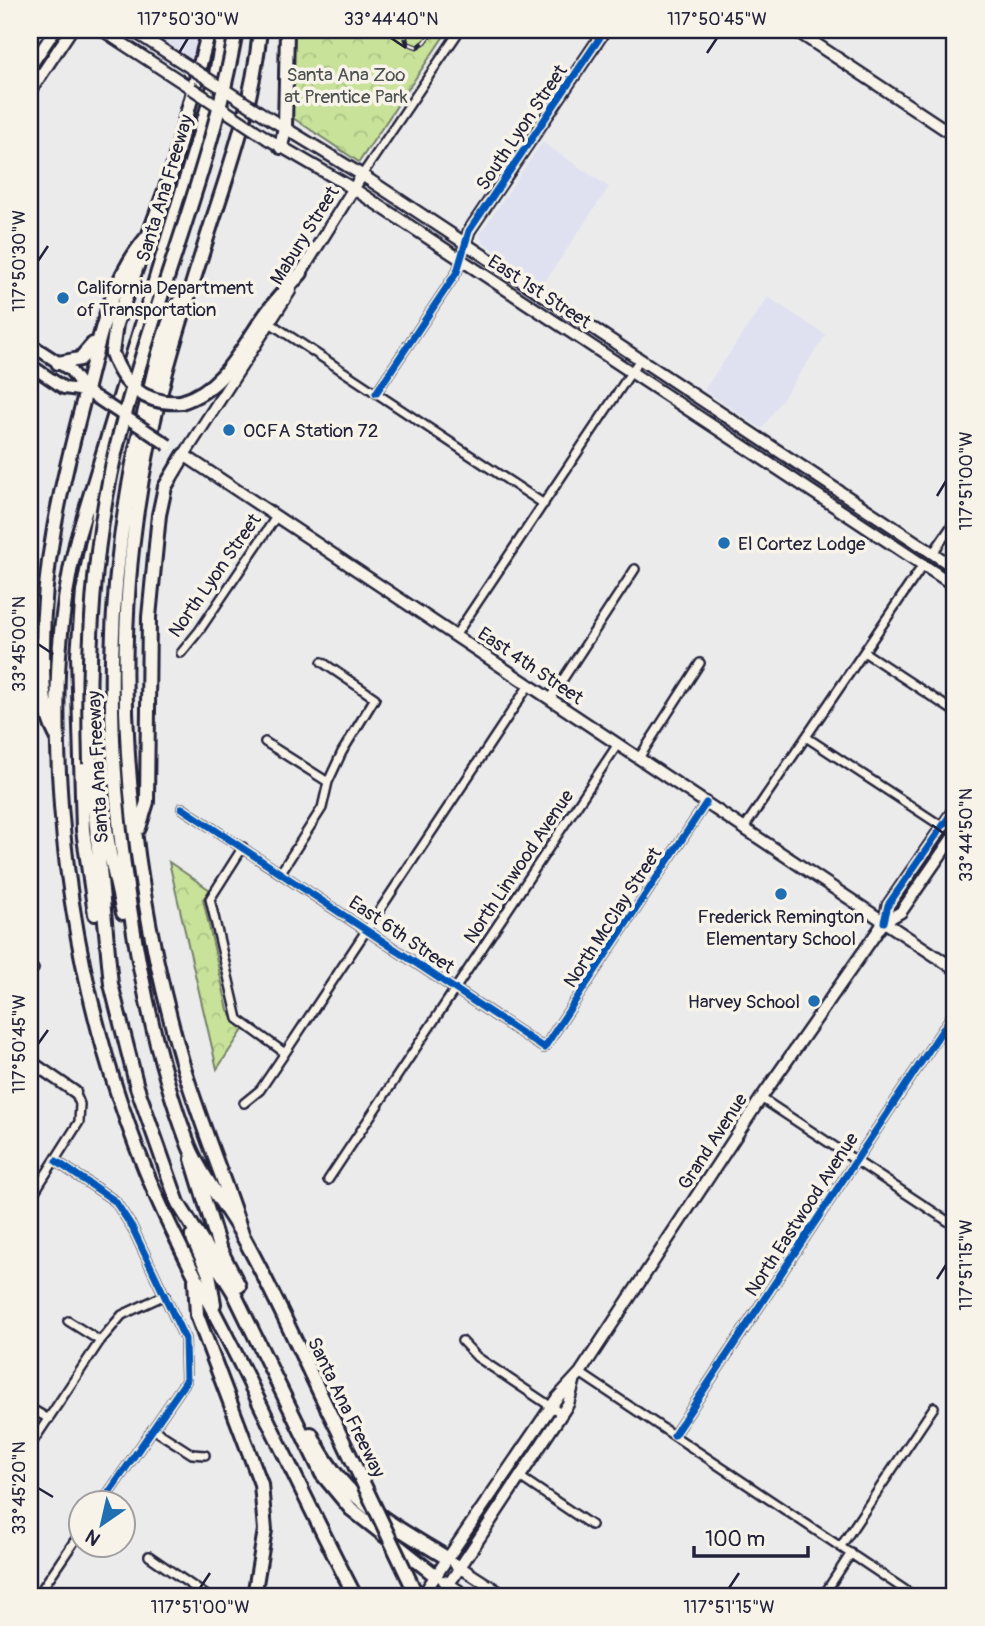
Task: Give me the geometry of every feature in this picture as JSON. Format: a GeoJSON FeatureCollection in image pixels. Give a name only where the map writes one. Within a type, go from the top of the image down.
{"type":"FeatureCollection","features":[{"type":"Feature","properties":{"kind":"highway"},"geometry":{"type":"LineString","coordinates":[[209,30],[182,140],[116,324],[112,353],[121,376],[142,396],[169,403],[181,402],[203,393],[220,380],[272,305],[301,273]]}},
{"type":"Feature","properties":{"kind":"highway","name":"Santa Ana Freeway"},"geometry":{"type":"LineString","coordinates":[[224,30],[213,90],[96,476],[64,593],[57,656],[58,740],[68,872],[91,1003],[128,1128],[163,1213],[355,1596]]}},
{"type":"Feature","properties":{"kind":"highway"},"geometry":{"type":"LineString","coordinates":[[236,30],[213,137],[124,421],[107,498],[91,611],[93,764],[108,968],[137,1087],[178,1203],[233,1291],[322,1474],[351,1509],[436,1576]]}},
{"type":"Feature","properties":{"kind":"highway"},"geometry":{"type":"LineString","coordinates":[[135,950],[110,854],[93,764],[96,611],[113,498],[132,422],[222,129],[235,81],[242,30]]}},
{"type":"Feature","properties":{"kind":"highway","name":"Santa Ana Freeway"},"geometry":{"type":"LineString","coordinates":[[242,1234],[180,1057],[149,922],[136,835],[128,754],[126,686],[134,536],[148,444],[191,288],[245,118],[260,30]]}},
{"type":"Feature","properties":{"kind":"highway"},"geometry":{"type":"LineString","coordinates":[[281,147],[285,127],[287,30]]}},
{"type":"Feature","properties":{"kind":"highway"},"geometry":{"type":"LineString","coordinates":[[58,363],[80,359],[97,338],[132,255],[148,236]]}},
{"type":"Feature","properties":{"kind":"highway","name":"Santa Ana Freeway"},"geometry":{"type":"LineString","coordinates":[[191,288],[173,310],[153,378],[124,505],[112,598],[110,721],[121,853],[135,950],[190,1148],[242,1234],[420,1596]]}},
{"type":"Feature","properties":{"kind":"highway"},"geometry":{"type":"LineString","coordinates":[[58,740],[45,715],[44,595],[51,530],[92,394],[97,338]]}},
{"type":"Feature","properties":{"kind":"highway"},"geometry":{"type":"LineString","coordinates":[[136,835],[147,802],[149,617],[159,515],[165,487],[184,455]]}},
{"type":"Feature","properties":{"kind":"highway","name":"Santa Ana Freeway"},"geometry":{"type":"LineString","coordinates":[[96,476],[98,515],[83,592],[78,655],[78,741],[83,830],[98,937],[108,968]]}},
{"type":"Feature","properties":{"kind":"highway"},"geometry":{"type":"LineString","coordinates":[[190,1148],[219,1247],[330,1470],[359,1501],[447,1558]]}},
{"type":"Feature","properties":{"kind":"highway","name":"Santa Ana Freeway"},"geometry":{"type":"LineString","coordinates":[[178,1203],[209,1274],[215,1316]]}},
{"type":"Feature","properties":{"kind":"highway"},"geometry":{"type":"LineString","coordinates":[[195,1276],[197,1315],[264,1497],[263,1557],[254,1596]]}},
{"type":"Feature","properties":{"kind":"main road"},"geometry":{"type":"LineString","coordinates":[[30,67],[55,30]]}},
{"type":"Feature","properties":{"kind":"main road"},"geometry":{"type":"LineString","coordinates":[[30,92],[71,30]]}},
{"type":"Feature","properties":{"kind":"main road","name":"East 1st Street"},"geometry":{"type":"LineString","coordinates":[[102,30],[268,139],[354,189],[955,586]]}},
{"type":"Feature","properties":{"kind":"main road","name":"East 1st Street"},"geometry":{"type":"LineString","coordinates":[[131,30],[362,175],[955,568]]}},
{"type":"Feature","properties":{"kind":"main road","name":"South Lyon Street"},"geometry":{"type":"LineString","coordinates":[[466,244],[469,231],[606,30]]}},
{"type":"Feature","properties":{"kind":"main road"},"geometry":{"type":"LineString","coordinates":[[795,30],[955,136]]}},
{"type":"Feature","properties":{"kind":"main road","name":"Mabury Street"},"geometry":{"type":"LineString","coordinates":[[184,455],[362,175]]}},
{"type":"Feature","properties":{"kind":"main road"},"geometry":{"type":"LineString","coordinates":[[461,260],[466,244]]}},
{"type":"Feature","properties":{"kind":"main road","name":"East 4th Street"},"geometry":{"type":"LineString","coordinates":[[30,344],[70,370],[92,394],[955,969]]}},
{"type":"Feature","properties":{"kind":"main road","name":"East 4th Street"},"geometry":{"type":"LineString","coordinates":[[30,365],[64,388],[92,394]]}},
{"type":"Feature","properties":{"kind":"main road"},"geometry":{"type":"LineString","coordinates":[[867,528],[918,555],[933,553]]}},
{"type":"Feature","properties":{"kind":"main road","name":"Grand Avenue"},"geometry":{"type":"LineString","coordinates":[[420,1596],[551,1407],[578,1378],[761,1098],[884,922],[888,905],[955,808]]}},
{"type":"Feature","properties":{"kind":"main road","name":"Grand Avenue"},"geometry":{"type":"LineString","coordinates":[[884,922],[901,912],[955,835]]}},
{"type":"Feature","properties":{"kind":"main road"},"geometry":{"type":"LineString","coordinates":[[30,1061],[75,1091]]}},
{"type":"Feature","properties":{"kind":"main road","name":"Grand Avenue"},"geometry":{"type":"LineString","coordinates":[[441,1596],[562,1414],[578,1378]]}},
{"type":"Feature","properties":{"kind":"main road"},"geometry":{"type":"LineString","coordinates":[[447,1558],[505,1596]]}},
{"type":"Feature","properties":{"kind":"main road"},"geometry":{"type":"LineString","coordinates":[[436,1576],[467,1596]]}},
{"type":"Feature","properties":{"kind":"street"},"geometry":{"type":"LineString","coordinates":[[362,175],[460,30]]}},
{"type":"Feature","properties":{"kind":"street"},"geometry":{"type":"LineString","coordinates":[[376,393],[457,272],[461,260]]}},
{"type":"Feature","properties":{"kind":"street"},"geometry":{"type":"LineString","coordinates":[[270,323],[544,504]]}},
{"type":"Feature","properties":{"kind":"street"},"geometry":{"type":"LineString","coordinates":[[455,636],[640,359]]}},
{"type":"Feature","properties":{"kind":"street","name":"North Lyon Street"},"geometry":{"type":"LineString","coordinates":[[181,653],[199,631],[275,517]]}},
{"type":"Feature","properties":{"kind":"street"},"geometry":{"type":"LineString","coordinates":[[933,553],[955,521]]}},
{"type":"Feature","properties":{"kind":"street"},"geometry":{"type":"LineString","coordinates":[[744,828],[923,565]]}},
{"type":"Feature","properties":{"kind":"street"},"geometry":{"type":"LineString","coordinates":[[550,699],[635,569]]}},
{"type":"Feature","properties":{"kind":"street"},"geometry":{"type":"LineString","coordinates":[[864,652],[955,712]]}},
{"type":"Feature","properties":{"kind":"street"},"geometry":{"type":"LineString","coordinates":[[281,872],[322,808],[328,782],[342,752],[375,698],[321,662]]}},
{"type":"Feature","properties":{"kind":"street"},"geometry":{"type":"LineString","coordinates":[[639,758],[700,663]]}},
{"type":"Feature","properties":{"kind":"street"},"geometry":{"type":"LineString","coordinates":[[244,1103],[260,1090],[529,685]]}},
{"type":"Feature","properties":{"kind":"street"},"geometry":{"type":"LineString","coordinates":[[806,737],[943,827]]}},
{"type":"Feature","properties":{"kind":"street"},"geometry":{"type":"LineString","coordinates":[[265,742],[328,782]]}},
{"type":"Feature","properties":{"kind":"street","name":"North Linwood Avenue"},"geometry":{"type":"LineString","coordinates":[[328,1181],[618,744]]}},
{"type":"Feature","properties":{"kind":"street","name":"North McClay Street"},"geometry":{"type":"LineString","coordinates":[[544,1048],[706,803]]}},
{"type":"Feature","properties":{"kind":"street"},"geometry":{"type":"LineString","coordinates":[[182,808],[243,847],[210,900],[238,1019],[285,1053]]}},
{"type":"Feature","properties":{"kind":"street","name":"East 6th Street"},"geometry":{"type":"LineString","coordinates":[[243,847],[544,1048]]}},
{"type":"Feature","properties":{"kind":"street","name":"North Eastwood Avenue"},"geometry":{"type":"LineString","coordinates":[[674,1435],[955,1011]]}},
{"type":"Feature","properties":{"kind":"street"},"geometry":{"type":"LineString","coordinates":[[30,1199],[56,1161],[81,1115],[75,1091]]}},
{"type":"Feature","properties":{"kind":"street"},"geometry":{"type":"LineString","coordinates":[[761,1098],[955,1226]]}},
{"type":"Feature","properties":{"kind":"street"},"geometry":{"type":"LineString","coordinates":[[56,1161],[115,1201],[132,1227],[185,1339],[186,1381],[110,1490]]}},
{"type":"Feature","properties":{"kind":"street"},"geometry":{"type":"LineString","coordinates":[[30,1446],[100,1341],[122,1315],[164,1295]]}},
{"type":"Feature","properties":{"kind":"street"},"geometry":{"type":"LineString","coordinates":[[68,1321],[100,1341]]}},
{"type":"Feature","properties":{"kind":"street"},"geometry":{"type":"LineString","coordinates":[[462,1341],[477,1357],[562,1414]]}},
{"type":"Feature","properties":{"kind":"street"},"geometry":{"type":"LineString","coordinates":[[578,1378],[674,1435],[914,1596]]}},
{"type":"Feature","properties":{"kind":"street"},"geometry":{"type":"LineString","coordinates":[[841,1546],[934,1407]]}},
{"type":"Feature","properties":{"kind":"street"},"geometry":{"type":"LineString","coordinates":[[30,1408],[49,1419]]}},
{"type":"Feature","properties":{"kind":"street"},"geometry":{"type":"LineString","coordinates":[[153,1429],[192,1454],[205,1455]]}},
{"type":"Feature","properties":{"kind":"street"},"geometry":{"type":"LineString","coordinates":[[520,1477],[591,1525]]}},
{"type":"Feature","properties":{"kind":"street"},"geometry":{"type":"LineString","coordinates":[[823,1596],[851,1553]]}},
{"type":"Feature","properties":{"kind":"street"},"geometry":{"type":"LineString","coordinates":[[37,1596],[66,1554]]}},
{"type":"Feature","properties":{"kind":"street"},"geometry":{"type":"LineString","coordinates":[[149,1556],[207,1596]]}},
{"type":"Feature","properties":{"kind":"shaded area"},"geometry":{"type":"Polygon","coordinates":[[[172,30],[198,30],[192,60],[164,41],[172,30]]]}},
{"type":"Feature","properties":{"kind":"shaded area"},"geometry":{"type":"Polygon","coordinates":[[[542,142],[609,187],[544,283],[482,242],[480,234],[542,142]]]}},
{"type":"Feature","properties":{"kind":"shaded area"},"geometry":{"type":"Polygon","coordinates":[[[768,297],[826,335],[762,429],[704,390],[768,297]]]}},
{"type":"Feature","properties":{"kind":"shaded area"},"geometry":{"type":"Polygon","coordinates":[[[955,1572],[955,1596],[940,1596],[955,1572]]]}},
{"type":"Feature","properties":{"kind":"green space","name":"Santa Ana Zoo at Prentice Park"},"geometry":{"type":"Polygon","coordinates":[[[292,30],[448,30],[359,162],[293,118],[292,30]]]}},
{"type":"Feature","properties":{"kind":"green space"},"geometry":{"type":"Polygon","coordinates":[[[169,862],[210,890],[203,899],[228,1010],[243,1030],[217,1069],[169,862]]]}},
{"type":"Feature","properties":{"kind":"railway"},"geometry":{"type":"LineString","coordinates":[[404,30],[407,43],[417,47],[425,42],[434,30]]}},
{"type":"Feature","properties":{"kind":"railway"},"geometry":{"type":"LineString","coordinates":[[949,1596],[955,1587]]}},
{"type":"Feature","properties":{"kind":"cycle path"},"geometry":{"type":"LineString","coordinates":[[376,393],[457,272],[469,231],[605,30]]}},
{"type":"Feature","properties":{"kind":"cycle path"},"geometry":{"type":"LineString","coordinates":[[182,808],[544,1048],[706,803]]}},
{"type":"Feature","properties":{"kind":"cycle path"},"geometry":{"type":"LineString","coordinates":[[884,922],[888,905],[955,808]]}},
{"type":"Feature","properties":{"kind":"cycle path"},"geometry":{"type":"LineString","coordinates":[[674,1435],[955,1011]]}},
{"type":"Feature","properties":{"kind":"cycle path"},"geometry":{"type":"LineString","coordinates":[[56,1161],[115,1201],[132,1227],[185,1339],[186,1381],[111,1490]]}},
{"type":"Feature","properties":{"kind":"place","name":"California Department of Transportation"},"geometry":{"type":"Point","coordinates":[63,298]}},
{"type":"Feature","properties":{"kind":"place","name":"OCFA Station 72"},"geometry":{"type":"Point","coordinates":[229,430]}},
{"type":"Feature","properties":{"kind":"place","name":"El Cortez Lodge"},"geometry":{"type":"Point","coordinates":[724,543]}},
{"type":"Feature","properties":{"kind":"place","name":"Frederick Remington Elementary School"},"geometry":{"type":"Point","coordinates":[781,894]}},
{"type":"Feature","properties":{"kind":"place","name":"Harvey School"},"geometry":{"type":"Point","coordinates":[814,1001]}}]}
